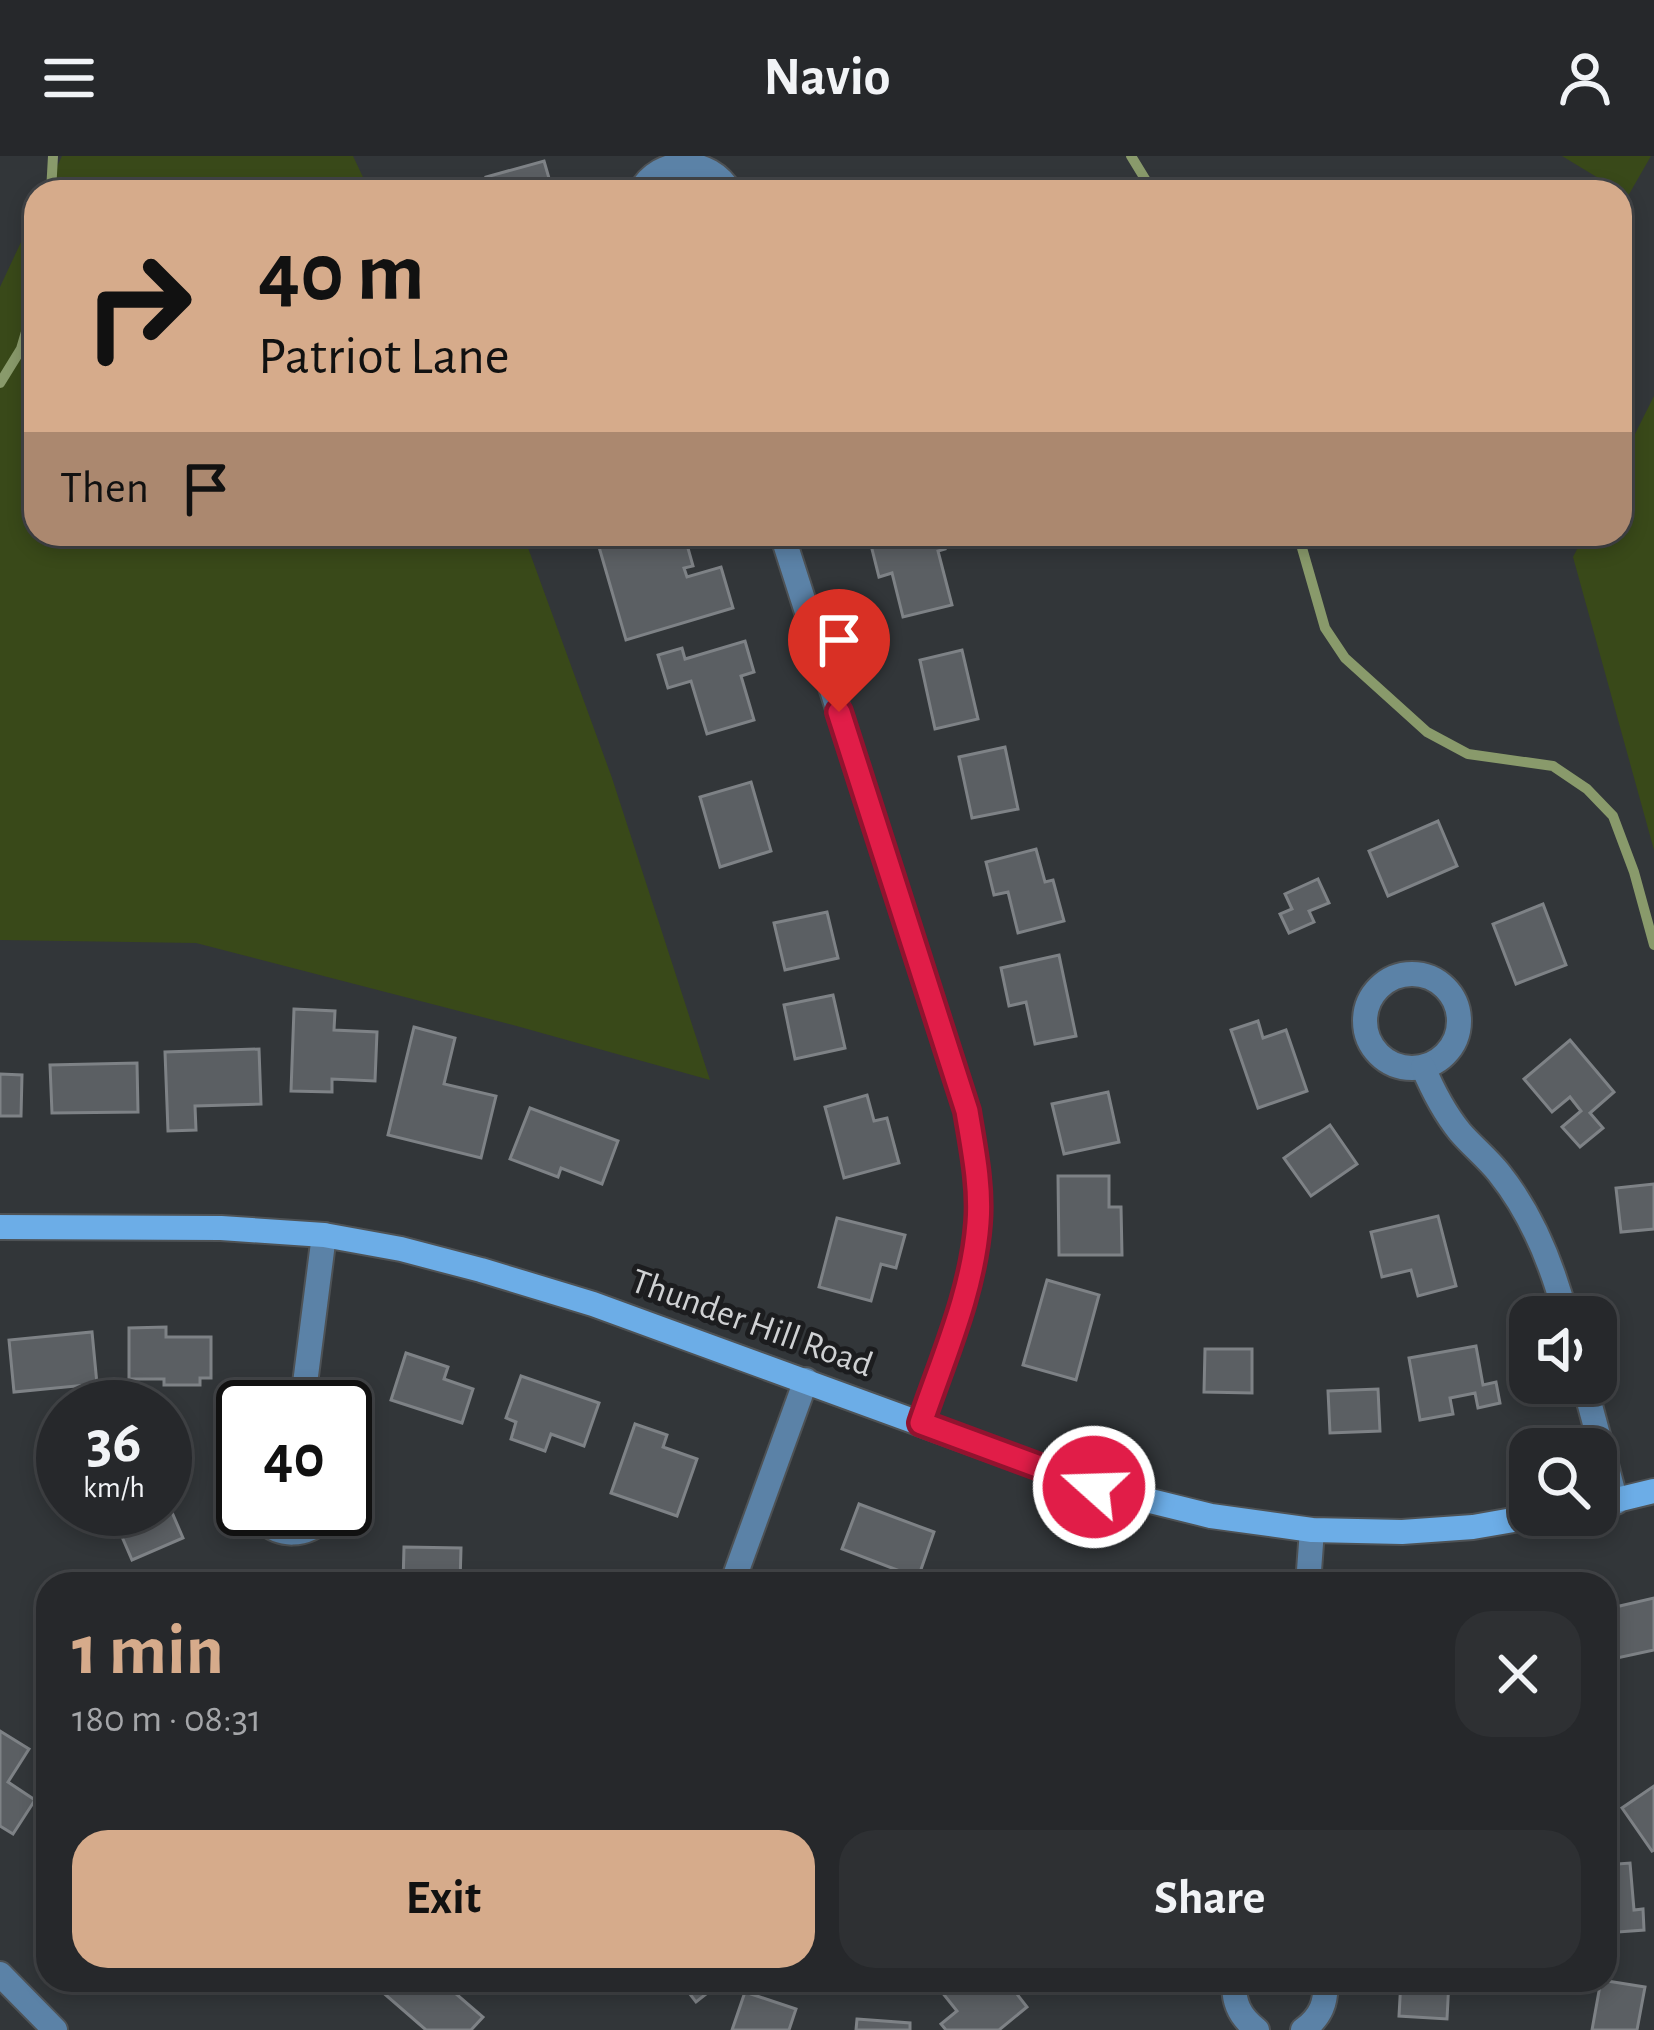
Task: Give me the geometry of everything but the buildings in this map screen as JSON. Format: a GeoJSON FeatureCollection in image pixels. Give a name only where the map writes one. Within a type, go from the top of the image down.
{"type":"FeatureCollection","features":[{"type":"Feature","properties":{"kind":"street"},"geometry":{"type":"LineString","coordinates":[[647,180],[664,164],[679,159],[709,165],[724,180]]}},
{"type":"Feature","properties":{"kind":"street"},"geometry":{"type":"LineString","coordinates":[[786,546],[967,1111],[977,1171],[978,1221],[971,1273],[921,1423]]}},
{"type":"Feature","properties":{"kind":"street"},"geometry":{"type":"LineString","coordinates":[[1423,1067],[1438,1104],[1499,1173],[1522,1210],[1544,1251],[1559,1296]]}},
{"type":"Feature","properties":{"kind":"street","name":"Thunder Hill Road"},"geometry":{"type":"LineString","coordinates":[[0,1227],[200,1228],[324,1235],[481,1270],[593,1304],[1094,1487],[1210,1516],[1312,1530],[1402,1532],[1509,1521]]}},
{"type":"Feature","properties":{"kind":"street"},"geometry":{"type":"LineString","coordinates":[[305,1380],[324,1235]]}},
{"type":"Feature","properties":{"kind":"street"},"geometry":{"type":"LineString","coordinates":[[737,1572],[806,1380]]}},
{"type":"Feature","properties":{"kind":"street"},"geometry":{"type":"LineString","coordinates":[[1617,1500],[1654,1491]]}},
{"type":"Feature","properties":{"kind":"street"},"geometry":{"type":"LineString","coordinates":[[1309,1572],[1312,1530]]}},
{"type":"Feature","properties":{"kind":"street"},"geometry":{"type":"LineString","coordinates":[[0,1974],[55,2030]]}},
{"type":"Feature","properties":{"kind":"street"},"geometry":{"type":"LineString","coordinates":[[1233,1992],[1236,2006],[1256,2030]]}},
{"type":"Feature","properties":{"kind":"street"},"geometry":{"type":"LineString","coordinates":[[1303,2030],[1322,2012],[1326,1992]]}},
{"type":"Feature","properties":{"kind":"green space"},"geometry":{"type":"Polygon","coordinates":[[[62,156],[353,156],[364,180],[51,180],[62,156]]]}},
{"type":"Feature","properties":{"kind":"green space"},"geometry":{"type":"Polygon","coordinates":[[[1562,156],[1651,156],[1632,189],[1632,180],[1602,180],[1562,156]]]}},
{"type":"Feature","properties":{"kind":"green space"},"geometry":{"type":"Polygon","coordinates":[[[24,236],[24,546],[527,546],[612,778],[710,1080],[196,943],[0,940],[0,287],[24,236]]]}},
{"type":"Feature","properties":{"kind":"green space"},"geometry":{"type":"Polygon","coordinates":[[[1654,396],[1654,850],[1573,557],[1579,546],[1632,546],[1632,440],[1654,396]]]}},
{"type":"Feature","properties":{"kind":"waterway"},"geometry":{"type":"LineString","coordinates":[[52,180],[53,156]]}},
{"type":"Feature","properties":{"kind":"waterway"},"geometry":{"type":"LineString","coordinates":[[1131,156],[1146,180]]}},
{"type":"Feature","properties":{"kind":"waterway"},"geometry":{"type":"LineString","coordinates":[[0,383],[24,339]]}},
{"type":"Feature","properties":{"kind":"waterway"},"geometry":{"type":"LineString","coordinates":[[1301,546],[1325,628],[1345,658],[1427,732],[1468,754],[1553,766],[1587,789],[1613,816],[1654,945]]}},
{"type":"Feature","properties":{"kind":"route"},"geometry":{"type":"LineString","coordinates":[[839,712],[967,1111],[977,1171],[978,1221],[971,1273],[921,1423],[1094,1487]]}}]}
